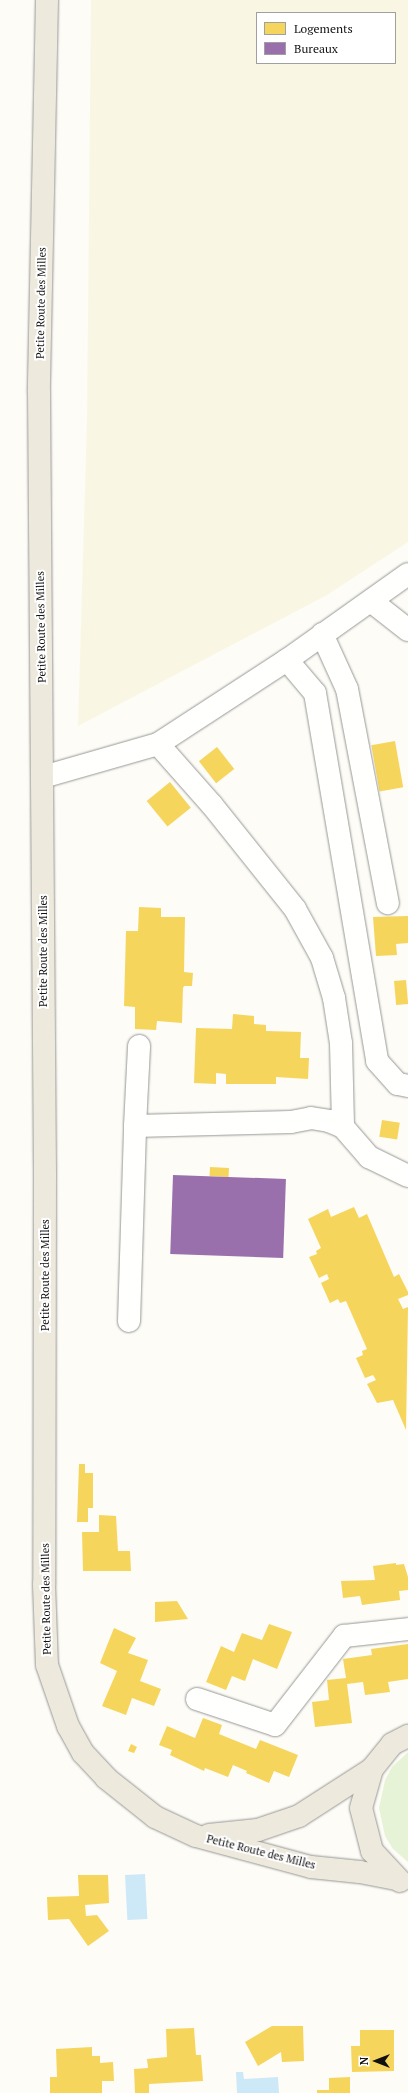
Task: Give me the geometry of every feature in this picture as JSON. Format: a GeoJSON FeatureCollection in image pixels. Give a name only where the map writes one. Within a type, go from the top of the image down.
{"type":"FeatureCollection","features":[{"type":"Feature","properties":{"kind":"main road","name":"Petite Route des Milles"},"geometry":{"type":"LineString","coordinates":[[47,0],[39,392],[43,777],[44,1584],[47,1665],[68,1726],[83,1753],[106,1778],[155,1817],[196,1836],[312,1867],[360,1872],[402,1882]]}},
{"type":"Feature","properties":{"kind":"main road"},"geometry":{"type":"LineString","coordinates":[[402,1882],[372,1851],[361,1808],[372,1769],[392,1744],[408,1736]]}},
{"type":"Feature","properties":{"kind":"main road","name":"Petite Route des Milles"},"geometry":{"type":"LineString","coordinates":[[196,1836],[258,1830],[299,1816],[372,1769]]}},
{"type":"Feature","properties":{"kind":"street"},"geometry":{"type":"LineString","coordinates":[[43,777],[158,744],[287,660],[322,634],[371,602],[408,574]]}},
{"type":"Feature","properties":{"kind":"street"},"geometry":{"type":"LineString","coordinates":[[371,602],[408,630]]}},
{"type":"Feature","properties":{"kind":"street"},"geometry":{"type":"LineString","coordinates":[[322,634],[347,689],[388,903]]}},
{"type":"Feature","properties":{"kind":"street"},"geometry":{"type":"LineString","coordinates":[[287,660],[315,693],[377,1061],[398,1084],[408,1086]]}},
{"type":"Feature","properties":{"kind":"street"},"geometry":{"type":"LineString","coordinates":[[158,744],[212,805],[295,909],[322,958],[334,998],[340,1043],[343,1127]]}},
{"type":"Feature","properties":{"kind":"street"},"geometry":{"type":"LineString","coordinates":[[129,1321],[139,1046]]}},
{"type":"Feature","properties":{"kind":"street"},"geometry":{"type":"LineString","coordinates":[[135,1126],[291,1122],[311,1118],[329,1121],[343,1127],[369,1157],[407,1173]]}},
{"type":"Feature","properties":{"kind":"street"},"geometry":{"type":"LineString","coordinates":[[196,1699],[275,1725],[344,1636],[408,1629]]}},
{"type":"Feature","properties":{"kind":"shaded area"},"geometry":{"type":"Polygon","coordinates":[[[91,0],[408,0],[408,542],[327,595],[78,726],[87,420],[91,0]]]}},
{"type":"Feature","properties":{"kind":"green space"},"geometry":{"type":"Polygon","coordinates":[[[408,1752],[408,1862],[393,1849],[385,1836],[379,1808],[385,1780],[392,1767],[408,1752]]]}},
{"type":"Feature","properties":{"kind":"water"},"geometry":{"type":"Polygon","coordinates":[[[145,1874],[147,1919],[127,1920],[125,1875],[145,1874]]]}},
{"type":"Feature","properties":{"kind":"water"},"geometry":{"type":"Polygon","coordinates":[[[236,2072],[243,2072],[244,2079],[278,2077],[279,2093],[237,2093],[236,2072]]]}},
{"type":"Feature","properties":{"kind":"building: Logements"},"geometry":{"type":"Polygon","coordinates":[[[395,741],[403,787],[380,791],[371,745],[395,741]]]}},
{"type":"Feature","properties":{"kind":"building: Logements"},"geometry":{"type":"Polygon","coordinates":[[[217,747],[234,769],[216,783],[199,761],[217,747]]]}},
{"type":"Feature","properties":{"kind":"building: Logements"},"geometry":{"type":"Polygon","coordinates":[[[170,782],[191,808],[167,827],[147,801],[170,782]]]}},
{"type":"Feature","properties":{"kind":"building: Logements"},"geometry":{"type":"Polygon","coordinates":[[[139,907],[161,908],[161,917],[185,917],[184,972],[193,973],[192,986],[184,986],[183,988],[182,1023],[157,1021],[156,1030],[135,1029],[135,1007],[124,1006],[126,931],[138,931],[139,907]]]}},
{"type":"Feature","properties":{"kind":"building: Logements"},"geometry":{"type":"Polygon","coordinates":[[[408,916],[408,943],[396,944],[397,955],[376,956],[373,917],[408,916]]]}},
{"type":"Feature","properties":{"kind":"building: Logements"},"geometry":{"type":"Polygon","coordinates":[[[406,980],[408,1004],[396,1005],[394,981],[406,980]]]}},
{"type":"Feature","properties":{"kind":"building: Logements"},"geometry":{"type":"Polygon","coordinates":[[[233,1014],[254,1016],[254,1024],[266,1025],[266,1031],[301,1032],[300,1058],[309,1058],[308,1079],[276,1077],[276,1084],[226,1084],[226,1074],[216,1073],[216,1084],[194,1083],[196,1028],[232,1029],[233,1014]]]}},
{"type":"Feature","properties":{"kind":"building: Logements"},"geometry":{"type":"Polygon","coordinates":[[[382,1120],[400,1123],[397,1140],[379,1137],[382,1120]]]}},
{"type":"Feature","properties":{"kind":"building: Logements"},"geometry":{"type":"Polygon","coordinates":[[[210,1167],[229,1168],[229,1177],[210,1176],[210,1167]]]}},
{"type":"Feature","properties":{"kind":"building: Logements"},"geometry":{"type":"Polygon","coordinates":[[[354,1207],[359,1218],[367,1214],[394,1277],[399,1274],[408,1292],[408,1295],[398,1299],[403,1309],[408,1307],[406,1430],[393,1400],[377,1403],[367,1384],[376,1380],[373,1375],[365,1378],[356,1358],[363,1355],[362,1351],[367,1349],[346,1301],[340,1303],[338,1299],[330,1303],[321,1283],[329,1279],[327,1274],[319,1278],[309,1257],[317,1254],[316,1251],[321,1248],[308,1219],[328,1209],[331,1217],[354,1207]]]}},
{"type":"Feature","properties":{"kind":"building: Logements"},"geometry":{"type":"Polygon","coordinates":[[[79,1464],[85,1464],[85,1473],[93,1473],[93,1508],[88,1508],[88,1522],[77,1522],[79,1464]]]}},
{"type":"Feature","properties":{"kind":"building: Logements"},"geometry":{"type":"Polygon","coordinates":[[[99,1515],[116,1516],[118,1551],[130,1551],[131,1571],[83,1571],[82,1532],[99,1532],[99,1515]]]}},
{"type":"Feature","properties":{"kind":"building: Logements"},"geometry":{"type":"Polygon","coordinates":[[[396,1563],[396,1565],[404,1564],[408,1577],[408,1590],[399,1591],[400,1600],[362,1605],[360,1596],[343,1598],[341,1581],[375,1580],[373,1566],[396,1563]]]}},
{"type":"Feature","properties":{"kind":"building: Logements"},"geometry":{"type":"Polygon","coordinates":[[[177,1601],[188,1619],[155,1622],[155,1602],[177,1601]]]}},
{"type":"Feature","properties":{"kind":"building: Logements"},"geometry":{"type":"Polygon","coordinates":[[[269,1624],[292,1632],[277,1669],[253,1659],[245,1681],[232,1676],[226,1690],[206,1682],[221,1646],[234,1652],[242,1633],[262,1640],[269,1624]]]}},
{"type":"Feature","properties":{"kind":"building: Logements"},"geometry":{"type":"Polygon","coordinates":[[[114,1628],[136,1638],[128,1653],[148,1660],[140,1681],[161,1689],[154,1706],[132,1698],[126,1715],[102,1706],[117,1671],[100,1663],[114,1628]]]}},
{"type":"Feature","properties":{"kind":"building: Logements"},"geometry":{"type":"Polygon","coordinates":[[[408,1644],[408,1679],[388,1682],[390,1692],[365,1695],[363,1682],[347,1684],[352,1723],[315,1727],[312,1702],[329,1700],[327,1680],[346,1678],[343,1659],[372,1655],[371,1649],[408,1644]]]}},
{"type":"Feature","properties":{"kind":"building: Logements"},"geometry":{"type":"Polygon","coordinates":[[[203,1718],[222,1725],[219,1734],[256,1749],[260,1740],[298,1755],[289,1777],[274,1771],[269,1783],[246,1773],[247,1771],[233,1765],[228,1777],[205,1768],[204,1771],[170,1755],[172,1750],[159,1745],[167,1726],[195,1738],[203,1718]]]}},
{"type":"Feature","properties":{"kind":"building: Logements"},"geometry":{"type":"Polygon","coordinates":[[[131,1744],[137,1747],[134,1753],[128,1751],[131,1744]]]}},
{"type":"Feature","properties":{"kind":"building: Logements"},"geometry":{"type":"Polygon","coordinates":[[[78,1875],[108,1875],[109,1903],[85,1905],[86,1916],[97,1915],[109,1931],[88,1946],[69,1919],[48,1920],[47,1897],[79,1896],[78,1875]]]}},
{"type":"Feature","properties":{"kind":"building: Logements"},"geometry":{"type":"Polygon","coordinates":[[[272,2026],[303,2026],[304,2061],[282,2062],[281,2052],[258,2066],[245,2042],[272,2026]]]}},
{"type":"Feature","properties":{"kind":"building: Logements"},"geometry":{"type":"Polygon","coordinates":[[[194,2028],[196,2055],[201,2055],[203,2081],[149,2084],[149,2093],[135,2093],[134,2069],[148,2068],[147,2059],[167,2057],[166,2029],[194,2028]]]}},
{"type":"Feature","properties":{"kind":"building: Logements"},"geometry":{"type":"Polygon","coordinates":[[[360,2030],[394,2030],[394,2071],[352,2072],[351,2046],[360,2046],[360,2030]]]}},
{"type":"Feature","properties":{"kind":"building: Logements"},"geometry":{"type":"Polygon","coordinates":[[[92,2047],[92,2056],[100,2056],[100,2063],[113,2062],[114,2081],[102,2081],[102,2093],[50,2093],[50,2077],[57,2077],[56,2049],[92,2047]]]}},
{"type":"Feature","properties":{"kind":"building: Logements"},"geometry":{"type":"Polygon","coordinates":[[[350,2077],[350,2093],[317,2093],[317,2090],[329,2090],[329,2078],[350,2077]]]}},
{"type":"Feature","properties":{"kind":"building: Bureaux"},"geometry":{"type":"Polygon","coordinates":[[[173,1175],[286,1179],[283,1258],[170,1254],[173,1175]]]}}]}
